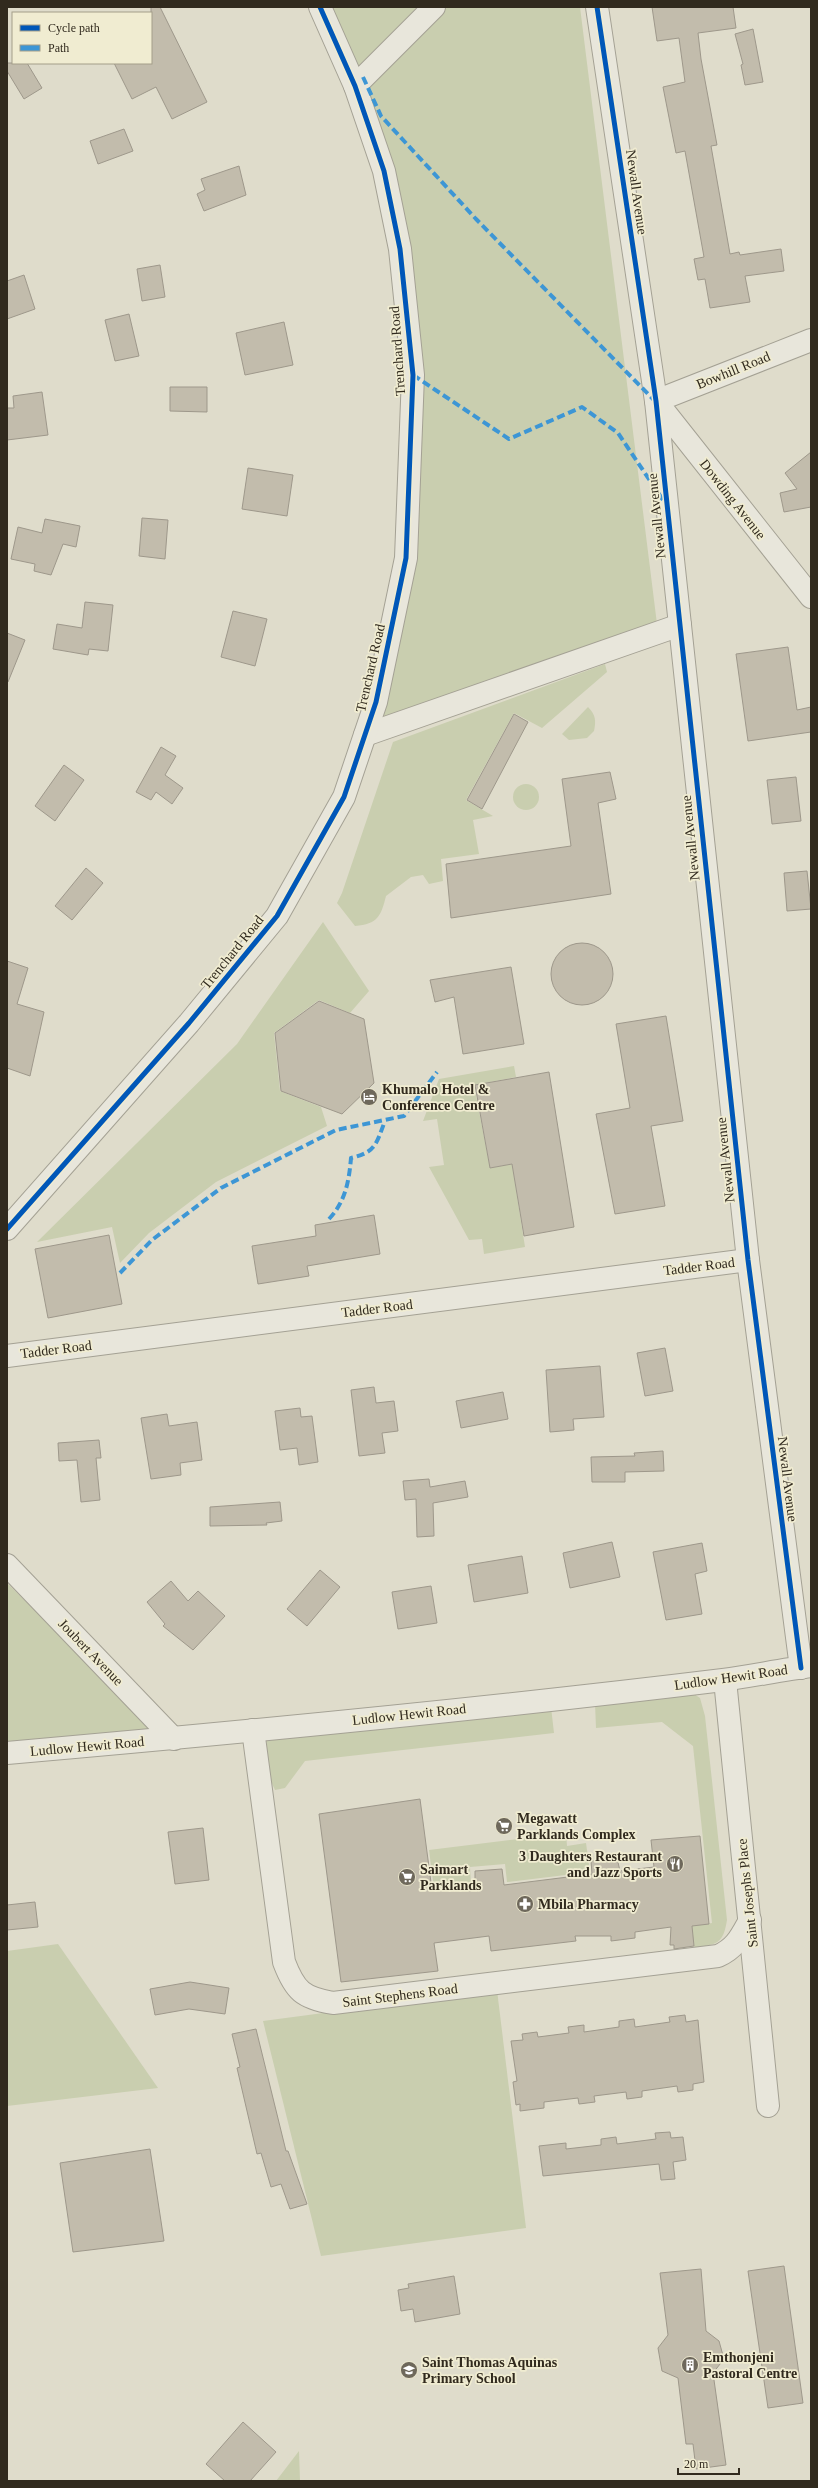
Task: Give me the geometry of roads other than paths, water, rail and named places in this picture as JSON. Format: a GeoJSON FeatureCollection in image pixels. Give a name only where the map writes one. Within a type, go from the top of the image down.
{"type":"FeatureCollection","features":[{"type":"Feature","properties":{"kind":"street","name":"Trenchard Road"},"geometry":{"type":"LineString","coordinates":[[7,1228],[189,1023],[277,916],[344,796],[376,702],[406,558],[413,375],[400,249],[384,170],[355,86],[320,7]]}},
{"type":"Feature","properties":{"kind":"street"},"geometry":{"type":"LineString","coordinates":[[355,86],[434,7]]}},
{"type":"Feature","properties":{"kind":"street","name":"Newall Avenue"},"geometry":{"type":"LineString","coordinates":[[597,7],[656,401],[748,1260],[806,1667]]}},
{"type":"Feature","properties":{"kind":"street","name":"Bowhill Road"},"geometry":{"type":"LineString","coordinates":[[656,401],[811,340]]}},
{"type":"Feature","properties":{"kind":"street","name":"Dowding Avenue"},"geometry":{"type":"LineString","coordinates":[[656,401],[811,597]]}},
{"type":"Feature","properties":{"kind":"street"},"geometry":{"type":"LineString","coordinates":[[365,735],[680,625]]}},
{"type":"Feature","properties":{"kind":"street","name":"Tadder Road"},"geometry":{"type":"LineString","coordinates":[[7,1356],[748,1260]]}},
{"type":"Feature","properties":{"kind":"street","name":"Joubert Avenue"},"geometry":{"type":"LineString","coordinates":[[7,1565],[174,1738]]}},
{"type":"Feature","properties":{"kind":"street","name":"Ludlow Hewit Road"},"geometry":{"type":"LineString","coordinates":[[7,1753],[253,1730],[724,1680],[806,1667]]}},
{"type":"Feature","properties":{"kind":"street","name":"Saint Josephs Place"},"geometry":{"type":"LineString","coordinates":[[724,1680],[750,1920],[768,2106]]}},
{"type":"Feature","properties":{"kind":"street","name":"Saint Stephens Road"},"geometry":{"type":"LineString","coordinates":[[253,1730],[284,1962],[291,1981],[299,1990],[314,2000],[333,2003],[718,1956],[728,1952],[738,1942],[750,1920]]}},
{"type":"Feature","properties":{"kind":"place","name":"Khumalo Hotel & Conference Centre"},"geometry":{"type":"Point","coordinates":[369,1097]}},
{"type":"Feature","properties":{"kind":"place","name":"Megawatt Parklands Complex"},"geometry":{"type":"Point","coordinates":[504,1826]}},
{"type":"Feature","properties":{"kind":"place","name":"3 Daughters Restaurant and Jazz Sports"},"geometry":{"type":"Point","coordinates":[675,1864]}},
{"type":"Feature","properties":{"kind":"place","name":"Saimart Parklands"},"geometry":{"type":"Point","coordinates":[407,1877]}},
{"type":"Feature","properties":{"kind":"place","name":"Mbila Pharmacy"},"geometry":{"type":"Point","coordinates":[525,1904]}},
{"type":"Feature","properties":{"kind":"place","name":"Emthonjeni Pastoral Centre"},"geometry":{"type":"Point","coordinates":[690,2365]}},
{"type":"Feature","properties":{"kind":"place","name":"Saint Thomas Aquinas Primary School"},"geometry":{"type":"Point","coordinates":[409,2370]}}]}
